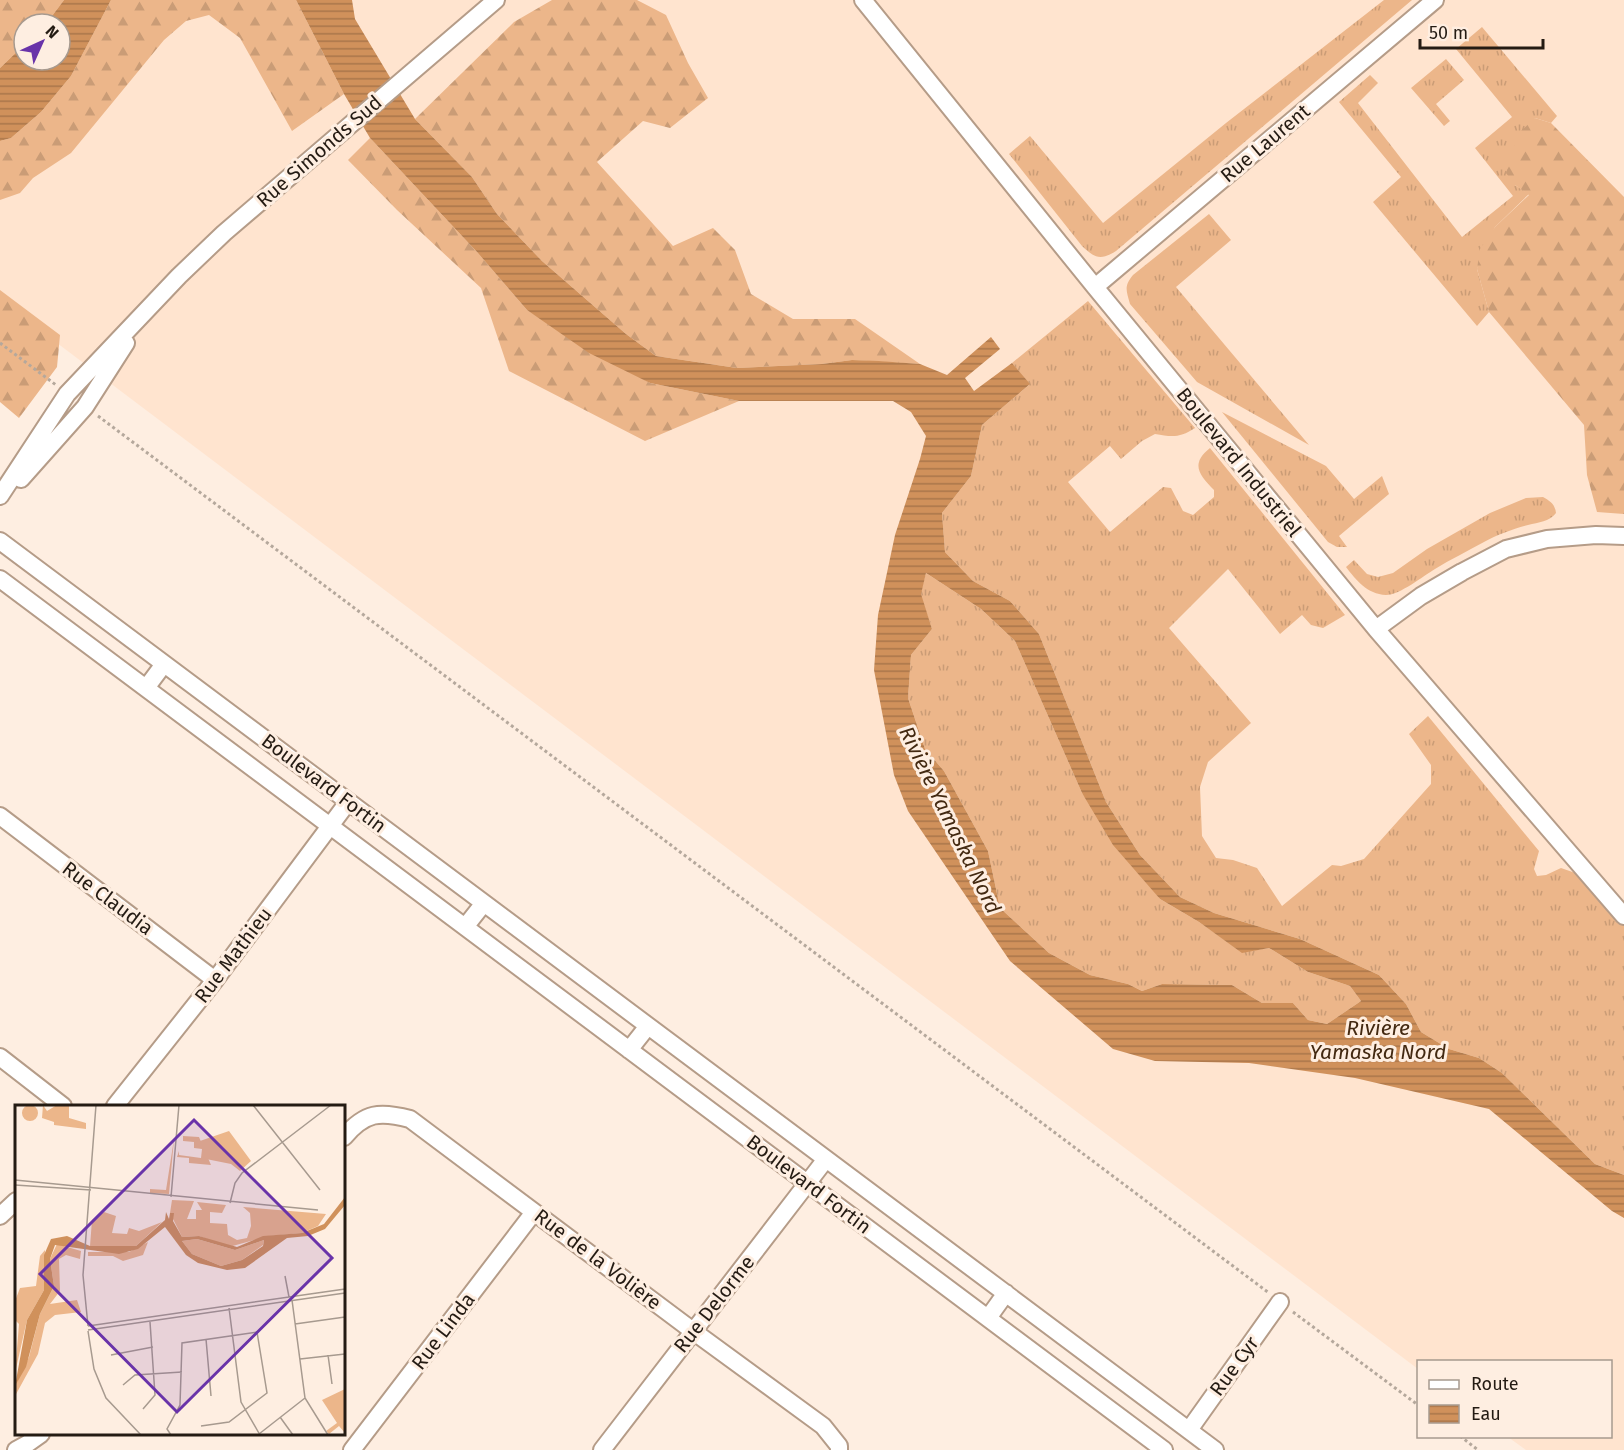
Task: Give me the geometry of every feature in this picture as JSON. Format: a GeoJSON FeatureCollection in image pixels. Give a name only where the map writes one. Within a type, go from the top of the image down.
{"type":"FeatureCollection","features":[{"type":"Feature","properties":{"kind":"street","name":"Rue Simonds Sud"},"geometry":{"type":"LineString","coordinates":[[0,496],[67,394],[179,276],[224,233],[496,0]]}},
{"type":"Feature","properties":{"kind":"street","name":"Boulevard Industriel"},"geometry":{"type":"LineString","coordinates":[[863,0],[1376,629],[1624,916]]}},
{"type":"Feature","properties":{"kind":"street","name":"Rue Laurent"},"geometry":{"type":"LineString","coordinates":[[1095,287],[1435,0]]}},
{"type":"Feature","properties":{"kind":"street","name":"Rue Simonds Sud"},"geometry":{"type":"LineString","coordinates":[[0,503],[85,407],[148,310]]}},
{"type":"Feature","properties":{"kind":"street"},"geometry":{"type":"LineString","coordinates":[[1376,629],[1421,596],[1506,549],[1547,539],[1596,535],[1624,536]]}},
{"type":"Feature","properties":{"kind":"street","name":"Boulevard Fortin"},"geometry":{"type":"LineString","coordinates":[[0,541],[1189,1430],[1206,1447]]}},
{"type":"Feature","properties":{"kind":"street","name":"Boulevard Fortin"},"geometry":{"type":"LineString","coordinates":[[0,579],[1164,1450]]}},
{"type":"Feature","properties":{"kind":"street"},"geometry":{"type":"LineString","coordinates":[[146,688],[164,664]]}},
{"type":"Feature","properties":{"kind":"street","name":"Rue Mathieu"},"geometry":{"type":"LineString","coordinates":[[117,1105],[215,980],[348,802]]}},
{"type":"Feature","properties":{"kind":"street","name":"Rue Claudia"},"geometry":{"type":"LineString","coordinates":[[0,816],[215,980]]}},
{"type":"Feature","properties":{"kind":"street"},"geometry":{"type":"LineString","coordinates":[[465,927],[484,903]]}},
{"type":"Feature","properties":{"kind":"street"},"geometry":{"type":"LineString","coordinates":[[629,1050],[648,1026]]}},
{"type":"Feature","properties":{"kind":"street"},"geometry":{"type":"LineString","coordinates":[[0,1057],[60,1105]]}},
{"type":"Feature","properties":{"kind":"street","name":"Rue de la Volière"},"geometry":{"type":"LineString","coordinates":[[345,1136],[351,1128],[373,1115],[388,1113],[410,1119],[823,1426],[839,1446],[839,1450]]}},
{"type":"Feature","properties":{"kind":"street","name":"Rue Delorme"},"geometry":{"type":"LineString","coordinates":[[602,1450],[826,1159]]}},
{"type":"Feature","properties":{"kind":"street"},"geometry":{"type":"LineString","coordinates":[[0,1216],[15,1202]]}},
{"type":"Feature","properties":{"kind":"street","name":"Rue Linda"},"geometry":{"type":"LineString","coordinates":[[352,1450],[534,1212]]}},
{"type":"Feature","properties":{"kind":"street"},"geometry":{"type":"LineString","coordinates":[[988,1318],[1005,1293]]}},
{"type":"Feature","properties":{"kind":"street","name":"Rue Cyr"},"geometry":{"type":"LineString","coordinates":[[1189,1430],[1280,1302]]}},
{"type":"Feature","properties":{"kind":"street"},"geometry":{"type":"LineString","coordinates":[[15,1450],[39,1435]]}},
{"type":"Feature","properties":{"kind":"path"},"geometry":{"type":"LineString","coordinates":[[0,343],[67,394]]}},
{"type":"Feature","properties":{"kind":"path"},"geometry":{"type":"LineString","coordinates":[[85,407],[1417,1404]]}},
{"type":"Feature","properties":{"kind":"path"},"geometry":{"type":"LineString","coordinates":[[1461,1438],[1478,1450]]}},
{"type":"Feature","properties":{"kind":"shaded area"},"geometry":{"type":"Polygon","coordinates":[[[0,0],[1624,0],[1624,1450],[1526,1450],[1509,1438],[1612,1438],[1612,1360],[1417,1360],[1417,1368],[0,300],[0,0]]]}},
{"type":"Feature","properties":{"kind":"green space"},"geometry":{"type":"Polygon","coordinates":[[[0,0],[64,0],[55,12],[12,12],[12,56],[0,68],[0,0]]]}},
{"type":"Feature","properties":{"kind":"green space"},"geometry":{"type":"Polygon","coordinates":[[[111,0],[296,0],[344,94],[292,131],[240,38],[209,15],[186,21],[164,40],[71,153],[33,178],[20,193],[0,200],[0,141],[11,138],[41,112],[71,76],[111,0]]]}},
{"type":"Feature","properties":{"kind":"green space"},"geometry":{"type":"Polygon","coordinates":[[[552,0],[637,0],[666,15],[688,63],[708,98],[670,128],[643,121],[597,162],[673,246],[713,228],[735,250],[751,294],[793,319],[855,319],[920,364],[852,360],[822,364],[737,368],[656,356],[626,334],[542,261],[497,214],[472,177],[415,119],[514,22],[552,0]]]}},
{"type":"Feature","properties":{"kind":"green space"},"geometry":{"type":"Polygon","coordinates":[[[1384,0],[1412,0],[1116,251],[1106,256],[1098,257],[1082,246],[1009,154],[1030,136],[1103,223],[1226,123],[1384,0]]]}},
{"type":"Feature","properties":{"kind":"green space"},"geometry":{"type":"Polygon","coordinates":[[[1482,27],[1557,116],[1551,123],[1535,118],[1515,185],[1529,194],[1495,227],[1477,269],[1489,312],[1477,326],[1373,202],[1401,177],[1339,102],[1370,75],[1378,83],[1358,103],[1462,237],[1513,196],[1475,148],[1512,117],[1456,49],[1482,27]]]}},
{"type":"Feature","properties":{"kind":"green space"},"geometry":{"type":"Polygon","coordinates":[[[1446,59],[1464,80],[1436,104],[1450,121],[1444,126],[1411,88],[1446,59]]]}},
{"type":"Feature","properties":{"kind":"green space"},"geometry":{"type":"Polygon","coordinates":[[[1535,118],[1551,123],[1624,197],[1624,514],[1597,512],[1587,475],[1584,425],[1489,312],[1477,269],[1480,249],[1495,227],[1529,195],[1515,185],[1506,173],[1511,152],[1521,131],[1535,118]]]}},
{"type":"Feature","properties":{"kind":"green space"},"geometry":{"type":"Polygon","coordinates":[[[370,138],[477,252],[527,310],[650,383],[739,401],[645,441],[509,371],[481,288],[397,210],[348,160],[370,138]]]}},
{"type":"Feature","properties":{"kind":"green space"},"geometry":{"type":"Polygon","coordinates":[[[1209,214],[1231,240],[1176,287],[1309,445],[1197,382],[1130,304],[1127,288],[1133,275],[1209,214]]]}},
{"type":"Feature","properties":{"kind":"green space"},"geometry":{"type":"Polygon","coordinates":[[[0,290],[60,335],[57,367],[19,418],[0,402],[0,290]]]}},
{"type":"Feature","properties":{"kind":"green space"},"geometry":{"type":"Polygon","coordinates":[[[1088,301],[1195,428],[1176,436],[1155,434],[1142,441],[1121,459],[1110,446],[1068,482],[1110,532],[1163,487],[1171,488],[1183,511],[1193,515],[1214,497],[1214,490],[1199,469],[1200,459],[1210,448],[1345,615],[1323,628],[1311,625],[1302,615],[1280,634],[1228,569],[1169,628],[1251,723],[1208,762],[1200,787],[1202,836],[1216,858],[1233,860],[1257,868],[1282,906],[1332,865],[1341,866],[1364,859],[1431,784],[1431,765],[1409,734],[1428,716],[1539,851],[1534,869],[1537,876],[1546,875],[1561,868],[1581,875],[1624,918],[1624,1175],[1595,1164],[1502,1073],[1479,1058],[1449,1049],[1421,1032],[1406,1004],[1379,975],[1300,939],[1214,913],[1180,897],[1140,855],[1106,802],[1039,634],[1010,601],[973,581],[945,552],[942,513],[971,476],[982,425],[1029,385],[1012,363],[1088,301]]]}},
{"type":"Feature","properties":{"kind":"green space"},"geometry":{"type":"Polygon","coordinates":[[[1222,412],[1326,466],[1354,499],[1382,476],[1389,494],[1339,536],[1347,547],[1337,547],[1328,542],[1222,412]]]}},
{"type":"Feature","properties":{"kind":"green space"},"geometry":{"type":"Polygon","coordinates":[[[1543,497],[1555,507],[1556,513],[1550,518],[1489,539],[1392,594],[1373,592],[1358,581],[1346,567],[1354,560],[1367,574],[1378,577],[1393,573],[1427,549],[1490,513],[1526,498],[1543,497]]]}},
{"type":"Feature","properties":{"kind":"green space"},"geometry":{"type":"Polygon","coordinates":[[[926,573],[981,609],[1015,641],[1082,793],[1160,899],[1199,922],[1242,952],[1269,948],[1308,972],[1350,986],[1361,1001],[1327,1024],[1308,1020],[1293,1003],[1262,1003],[1232,985],[1162,984],[1142,991],[1128,984],[1090,975],[1049,953],[1000,908],[988,851],[944,771],[925,749],[908,698],[911,655],[932,629],[920,594],[926,573]]]}},
{"type":"Feature","properties":{"kind":"water"},"geometry":{"type":"Polygon","coordinates":[[[64,0],[111,0],[71,76],[41,112],[11,138],[0,141],[0,68],[12,56],[12,72],[72,72],[72,12],[55,12],[64,0]]]}},
{"type":"Feature","properties":{"kind":"water","name":"Rivière Yamaska Nord"},"geometry":{"type":"Polygon","coordinates":[[[296,0],[352,0],[355,19],[415,119],[472,177],[497,214],[542,261],[626,334],[656,356],[737,368],[822,364],[852,360],[879,361],[920,364],[947,375],[991,337],[1000,349],[965,378],[974,391],[1012,363],[1030,384],[982,425],[971,476],[942,513],[945,552],[973,581],[1010,601],[1039,634],[1106,802],[1140,855],[1180,897],[1214,913],[1300,939],[1379,975],[1406,1004],[1421,1032],[1449,1049],[1479,1058],[1502,1073],[1595,1164],[1624,1175],[1624,1218],[1612,1211],[1489,1109],[1355,1078],[1249,1063],[1155,1061],[1113,1049],[1010,961],[908,811],[894,775],[874,670],[878,615],[895,535],[926,436],[911,412],[893,401],[739,401],[650,383],[589,353],[527,310],[477,252],[370,138],[344,94],[296,0]],[[926,573],[921,594],[932,629],[911,655],[908,698],[925,749],[944,771],[988,851],[1000,908],[1049,953],[1090,975],[1128,984],[1142,991],[1162,984],[1232,985],[1262,1003],[1293,1003],[1308,1020],[1327,1024],[1361,1001],[1350,986],[1308,972],[1269,948],[1242,953],[1199,922],[1160,899],[1113,845],[1082,793],[1015,641],[981,609],[926,573]]]}}]}
